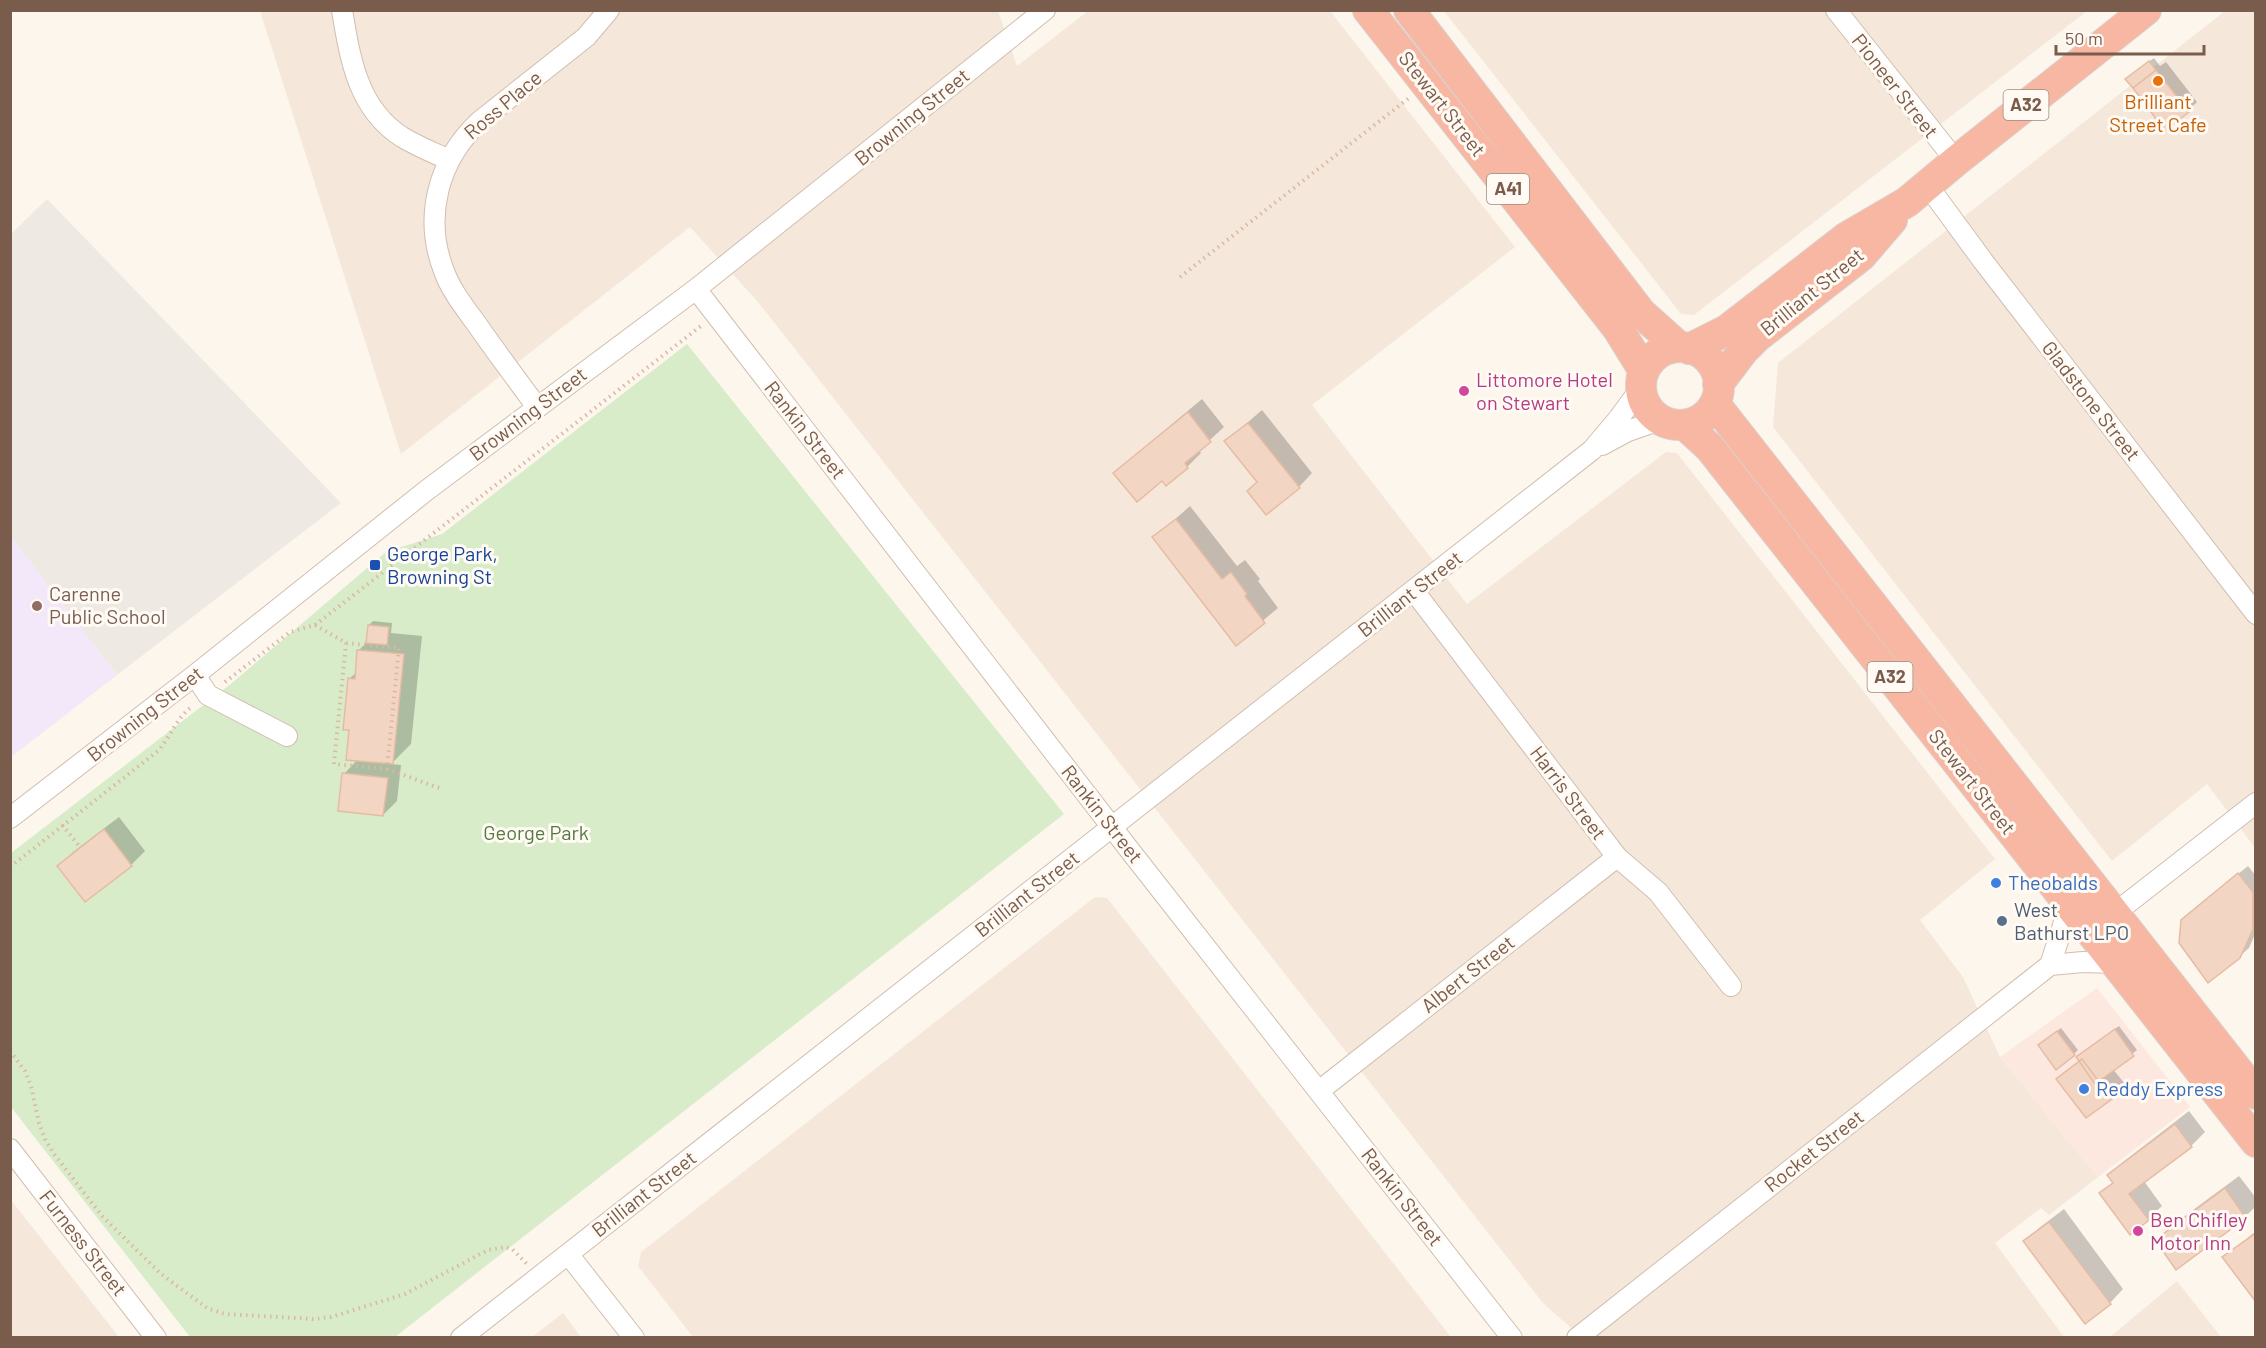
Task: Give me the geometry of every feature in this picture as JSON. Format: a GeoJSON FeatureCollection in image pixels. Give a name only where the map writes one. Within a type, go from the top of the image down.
{"type":"FeatureCollection","features":[{"type":"Feature","properties":{"kind":"highway","name":"Stewart Street"},"geometry":{"type":"LineString","coordinates":[[1368,10],[1618,329],[1642,380]]}},
{"type":"Feature","properties":{"kind":"highway","name":"Stewart Street"},"geometry":{"type":"LineString","coordinates":[[1409,10],[1641,313],[1684,348]]}},
{"type":"Feature","properties":{"kind":"highway","name":"Brilliant Street"},"geometry":{"type":"LineString","coordinates":[[1716,394],[1743,351],[1758,336],[1861,256],[1918,194],[1956,161],[2146,10]]}},
{"type":"Feature","properties":{"kind":"highway","name":"Brilliant Street"},"geometry":{"type":"LineString","coordinates":[[1684,348],[1727,330],[1847,237],[1918,194]]}},
{"type":"Feature","properties":{"kind":"highway","name":"A32"},"geometry":{"type":"LineString","coordinates":[[1684,348],[1702,355],[1709,361],[1715,370],[1716,394],[1703,417],[1672,423],[1651,412],[1645,403],[1642,380],[1656,355],[1666,350],[1684,348]]}},
{"type":"Feature","properties":{"kind":"highway","name":"Stewart Street"},"geometry":{"type":"LineString","coordinates":[[1716,394],[2114,915],[2256,1094]]}},
{"type":"Feature","properties":{"kind":"highway","name":"Stewart Street"},"geometry":{"type":"LineString","coordinates":[[1672,423],[1710,448],[2256,1142]]}},
{"type":"Feature","properties":{"kind":"street"},"geometry":{"type":"LineString","coordinates":[[342,10],[356,77],[367,100],[383,122],[403,138],[449,160]]}},
{"type":"Feature","properties":{"kind":"street","name":"Ross Place"},"geometry":{"type":"LineString","coordinates":[[537,407],[459,300],[444,273],[436,243],[435,212],[440,183],[449,160],[463,136],[586,37],[609,10]]}},
{"type":"Feature","properties":{"kind":"street","name":"Browning Street"},"geometry":{"type":"LineString","coordinates":[[10,818],[195,675],[367,537],[696,289],[1021,19],[1045,10]]}},
{"type":"Feature","properties":{"kind":"street","name":"Pioneer Street"},"geometry":{"type":"LineString","coordinates":[[1836,10],[1956,161]]}},
{"type":"Feature","properties":{"kind":"street","name":"Gladstone Street"},"geometry":{"type":"LineString","coordinates":[[1918,194],[1990,270],[2256,614]]}},
{"type":"Feature","properties":{"kind":"street","name":"Rankin Street"},"geometry":{"type":"LineString","coordinates":[[696,289],[1112,827],[1512,1338]]}},
{"type":"Feature","properties":{"kind":"street","name":"Brilliant Street"},"geometry":{"type":"LineString","coordinates":[[1592,450],[1619,418],[1642,380]]}},
{"type":"Feature","properties":{"kind":"street","name":"Brilliant Street"},"geometry":{"type":"LineString","coordinates":[[461,1338],[1592,450],[1628,431],[1672,423]]}},
{"type":"Feature","properties":{"kind":"street","name":"Harris Street"},"geometry":{"type":"LineString","coordinates":[[1414,591],[1617,857],[1658,892],[1731,986]]}},
{"type":"Feature","properties":{"kind":"street"},"geometry":{"type":"LineString","coordinates":[[195,675],[208,695],[287,736]]}},
{"type":"Feature","properties":{"kind":"street"},"geometry":{"type":"LineString","coordinates":[[2090,933],[2256,803]]}},
{"type":"Feature","properties":{"kind":"street","name":"Albert Street"},"geometry":{"type":"LineString","coordinates":[[1319,1091],[1617,857]]}},
{"type":"Feature","properties":{"kind":"street"},"geometry":{"type":"LineString","coordinates":[[2068,904],[2050,965],[2083,962],[2114,963]]}},
{"type":"Feature","properties":{"kind":"street","name":"Rocket Street"},"geometry":{"type":"LineString","coordinates":[[1577,1338],[2050,965]]}},
{"type":"Feature","properties":{"kind":"street","name":"Furness Street"},"geometry":{"type":"LineString","coordinates":[[10,1149],[156,1338]]}},
{"type":"Feature","properties":{"kind":"street"},"geometry":{"type":"LineString","coordinates":[[568,1254],[634,1338]]}},
{"type":"Feature","properties":{"kind":"path"},"geometry":{"type":"LineString","coordinates":[[1180,277],[1426,84]]}},
{"type":"Feature","properties":{"kind":"path"},"geometry":{"type":"LineString","coordinates":[[10,867],[158,751],[166,742],[182,714],[290,632],[315,625],[716,315]]}},
{"type":"Feature","properties":{"kind":"path"},"geometry":{"type":"LineString","coordinates":[[315,625],[346,643],[399,648],[387,770]]}},
{"type":"Feature","properties":{"kind":"path"},"geometry":{"type":"LineString","coordinates":[[346,643],[334,764],[387,770],[442,789]]}},
{"type":"Feature","properties":{"kind":"path"},"geometry":{"type":"LineString","coordinates":[[62,825],[81,848]]}},
{"type":"Feature","properties":{"kind":"path"},"geometry":{"type":"LineString","coordinates":[[10,1051],[31,1086],[45,1140],[74,1181],[102,1216],[161,1274],[207,1308],[225,1314],[314,1319],[331,1317],[405,1294],[479,1254],[506,1247],[517,1252],[537,1278]]}},
{"type":"Feature","properties":{"kind":"shaded area"},"geometry":{"type":"Polygon","coordinates":[[[260,11],[998,11],[1017,66],[1088,11],[1330,11],[1515,247],[1312,405],[1467,604],[1666,452],[1677,453],[1995,859],[1920,920],[1963,977],[2000,1057],[2098,1177],[2049,1215],[2041,1208],[1995,1243],[2064,1337],[1581,1337],[1543,1303],[758,302],[690,227],[401,454],[260,11]]]}},
{"type":"Feature","properties":{"kind":"shaded area"},"geometry":{"type":"Polygon","coordinates":[[[1444,11],[2087,11],[1694,315],[1681,314],[1444,11]]]}},
{"type":"Feature","properties":{"kind":"shaded area"},"geometry":{"type":"Polygon","coordinates":[[[2225,11],[2255,11],[2255,848],[2207,784],[2112,861],[1773,427],[1778,363],[2225,11]]]}},
{"type":"Feature","properties":{"kind":"shaded area"},"geometry":{"type":"Polygon","coordinates":[[[47,199],[341,503],[117,675],[11,537],[11,234],[47,199]]]}},
{"type":"Feature","properties":{"kind":"shaded area","name":"Carenne Public School"},"geometry":{"type":"Polygon","coordinates":[[[11,537],[117,675],[11,757],[11,537]]]}},
{"type":"Feature","properties":{"kind":"shaded area"},"geometry":{"type":"Polygon","coordinates":[[[1095,897],[1107,898],[1451,1337],[693,1337],[638,1266],[641,1252],[1095,897]]]}},
{"type":"Feature","properties":{"kind":"shaded area"},"geometry":{"type":"Polygon","coordinates":[[[2097,988],[2190,1107],[2098,1177],[2000,1057],[2097,988]]]}},
{"type":"Feature","properties":{"kind":"shaded area"},"geometry":{"type":"Polygon","coordinates":[[[11,1200],[119,1337],[11,1337],[11,1200]]]}},
{"type":"Feature","properties":{"kind":"shaded area"},"geometry":{"type":"Polygon","coordinates":[[[2177,1281],[2221,1337],[2110,1337],[2177,1281]]]}},
{"type":"Feature","properties":{"kind":"shaded area"},"geometry":{"type":"Polygon","coordinates":[[[563,1313],[581,1337],[532,1337],[563,1313]]]}},
{"type":"Feature","properties":{"kind":"green space","name":"George Park"},"geometry":{"type":"Polygon","coordinates":[[[687,344],[1064,814],[395,1337],[190,1337],[11,1107],[11,853],[232,683],[386,552],[442,534],[687,344]]]}},
{"type":"Feature","properties":{"kind":"building"},"geometry":{"type":"Polygon","coordinates":[[[2149,61],[2156,70],[2133,88],[2125,79],[2149,61]]]}},
{"type":"Feature","properties":{"kind":"building"},"geometry":{"type":"Polygon","coordinates":[[[2156,70],[2189,112],[2165,131],[2133,88],[2156,70]]]}},
{"type":"Feature","properties":{"kind":"building"},"geometry":{"type":"Polygon","coordinates":[[[1188,412],[1211,442],[1185,463],[1188,468],[1166,486],[1162,481],[1137,502],[1113,473],[1188,412]]]}},
{"type":"Feature","properties":{"kind":"building"},"geometry":{"type":"Polygon","coordinates":[[[1248,423],[1300,488],[1266,515],[1247,491],[1257,482],[1224,441],[1248,423]]]}},
{"type":"Feature","properties":{"kind":"building"},"geometry":{"type":"Polygon","coordinates":[[[1176,519],[1222,579],[1231,572],[1265,623],[1236,646],[1152,537],[1176,519]]]}},
{"type":"Feature","properties":{"kind":"building"},"geometry":{"type":"Polygon","coordinates":[[[368,625],[389,627],[387,645],[366,643],[368,625]]]}},
{"type":"Feature","properties":{"kind":"building"},"geometry":{"type":"Polygon","coordinates":[[[357,650],[404,654],[393,764],[346,760],[349,730],[343,730],[348,678],[355,679],[357,650]]]}},
{"type":"Feature","properties":{"kind":"building"},"geometry":{"type":"Polygon","coordinates":[[[342,773],[388,778],[383,816],[338,811],[342,773]]]}},
{"type":"Feature","properties":{"kind":"building"},"geometry":{"type":"Polygon","coordinates":[[[104,829],[132,866],[85,902],[57,866],[104,829]]]}},
{"type":"Feature","properties":{"kind":"building"},"geometry":{"type":"Polygon","coordinates":[[[2238,873],[2253,892],[2253,929],[2240,958],[2208,983],[2179,943],[2181,920],[2238,873]]]}},
{"type":"Feature","properties":{"kind":"building"},"geometry":{"type":"Polygon","coordinates":[[[2115,1029],[2134,1056],[2095,1084],[2076,1057],[2115,1029]]]}},
{"type":"Feature","properties":{"kind":"building"},"geometry":{"type":"Polygon","coordinates":[[[2057,1031],[2075,1055],[2056,1070],[2038,1045],[2057,1031]]]}},
{"type":"Feature","properties":{"kind":"building","name":"Reddy Express"},"geometry":{"type":"Polygon","coordinates":[[[2082,1059],[2112,1099],[2086,1118],[2056,1079],[2082,1059]]]}},
{"type":"Feature","properties":{"kind":"building"},"geometry":{"type":"Polygon","coordinates":[[[2175,1124],[2192,1147],[2129,1194],[2149,1220],[2130,1235],[2099,1193],[2113,1183],[2107,1175],[2175,1124]]]}},
{"type":"Feature","properties":{"kind":"building"},"geometry":{"type":"Polygon","coordinates":[[[2225,1188],[2246,1218],[2176,1270],[2155,1240],[2225,1188]]]}},
{"type":"Feature","properties":{"kind":"building"},"geometry":{"type":"Polygon","coordinates":[[[2049,1222],[2111,1304],[2085,1324],[2023,1241],[2049,1222]]]}},
{"type":"Feature","properties":{"kind":"building"},"geometry":{"type":"Polygon","coordinates":[[[2256,1233],[2256,1302],[2222,1257],[2256,1233]]]}},
{"type":"Feature","properties":{"kind":"place","name":"Brilliant Street Cafe"},"geometry":{"type":"Point","coordinates":[2158,81]}},
{"type":"Feature","properties":{"kind":"place","name":"Littomore Hotel on Stewart"},"geometry":{"type":"Point","coordinates":[1464,391]}},
{"type":"Feature","properties":{"kind":"place","name":"George Park, Browning St"},"geometry":{"type":"Point","coordinates":[375,565]}},
{"type":"Feature","properties":{"kind":"place","name":"Carenne Public School"},"geometry":{"type":"Point","coordinates":[37,606]}},
{"type":"Feature","properties":{"kind":"place","name":"Theobalds"},"geometry":{"type":"Point","coordinates":[1996,883]}},
{"type":"Feature","properties":{"kind":"place","name":"West Bathurst LPO"},"geometry":{"type":"Point","coordinates":[2002,921]}},
{"type":"Feature","properties":{"kind":"place","name":"Reddy Express"},"geometry":{"type":"Point","coordinates":[2084,1089]}},
{"type":"Feature","properties":{"kind":"place","name":"Ben Chifley Motor Inn"},"geometry":{"type":"Point","coordinates":[2138,1231]}}]}
